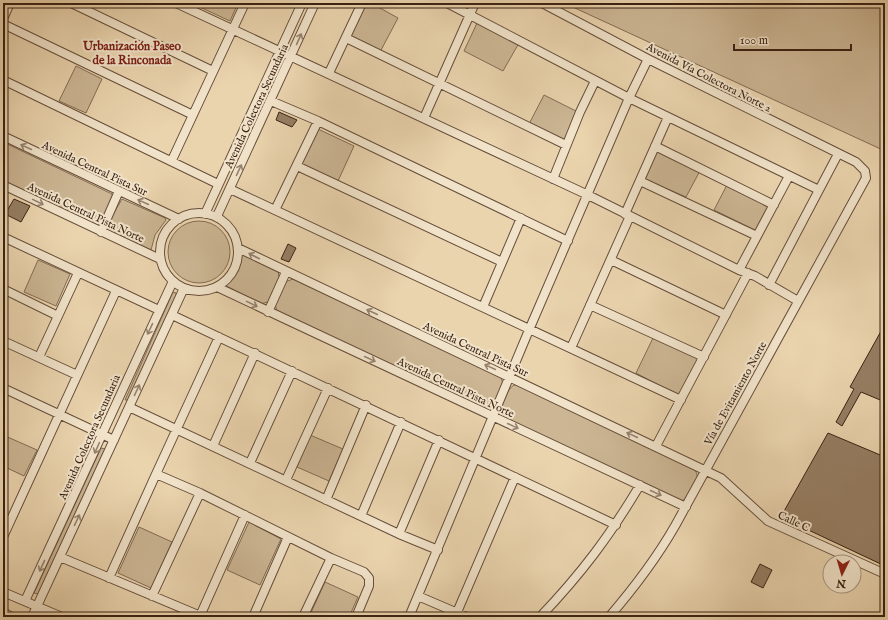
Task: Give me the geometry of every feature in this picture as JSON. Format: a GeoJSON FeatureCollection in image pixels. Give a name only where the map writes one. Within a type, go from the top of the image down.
{"type":"FeatureCollection","features":[{"type":"Feature","properties":{"kind":"street"},"geometry":{"type":"LineString","coordinates":[[3,19],[10,3]]}},
{"type":"Feature","properties":{"kind":"street"},"geometry":{"type":"LineString","coordinates":[[71,3],[213,71]]}},
{"type":"Feature","properties":{"kind":"street"},"geometry":{"type":"LineString","coordinates":[[176,3],[553,179],[739,270],[748,273],[798,301]]}},
{"type":"Feature","properties":{"kind":"street"},"geometry":{"type":"LineString","coordinates":[[172,160],[245,3]]}},
{"type":"Feature","properties":{"kind":"street","name":"Avenida Colectora Secundaria"},"geometry":{"type":"LineString","coordinates":[[205,214],[302,3]]}},
{"type":"Feature","properties":{"kind":"street","name":"Avenida Colectora Secundaria"},"geometry":{"type":"LineString","coordinates":[[218,218],[218,214],[315,3]]}},
{"type":"Feature","properties":{"kind":"street"},"geometry":{"type":"LineString","coordinates":[[329,74],[362,3]]}},
{"type":"Feature","properties":{"kind":"street"},"geometry":{"type":"LineString","coordinates":[[447,3],[595,81],[819,190]]}},
{"type":"Feature","properties":{"kind":"street"},"geometry":{"type":"LineString","coordinates":[[424,118],[475,3]]}},
{"type":"Feature","properties":{"kind":"street","name":"Avenida Vía Colectora Norte 2"},"geometry":{"type":"LineString","coordinates":[[542,3],[648,59],[856,162],[864,171]]}},
{"type":"Feature","properties":{"kind":"street"},"geometry":{"type":"LineString","coordinates":[[3,24],[193,115]]}},
{"type":"Feature","properties":{"kind":"street"},"geometry":{"type":"LineString","coordinates":[[346,38],[566,145]]}},
{"type":"Feature","properties":{"kind":"street"},"geometry":{"type":"LineString","coordinates":[[409,617],[477,459],[529,330],[629,98],[648,59]]}},
{"type":"Feature","properties":{"kind":"street"},"geometry":{"type":"LineString","coordinates":[[3,80],[172,160],[218,184]]}},
{"type":"Feature","properties":{"kind":"street"},"geometry":{"type":"LineString","coordinates":[[553,179],[566,145],[595,81]]}},
{"type":"Feature","properties":{"kind":"street"},"geometry":{"type":"LineString","coordinates":[[271,101],[318,121],[568,241]]}},
{"type":"Feature","properties":{"kind":"street"},"geometry":{"type":"LineString","coordinates":[[571,348],[611,260],[640,181],[668,117]]}},
{"type":"Feature","properties":{"kind":"street"},"geometry":{"type":"LineString","coordinates":[[275,210],[318,121]]}},
{"type":"Feature","properties":{"kind":"street","name":"Avenida Central Pista Sur"},"geometry":{"type":"LineString","coordinates":[[3,136],[179,219]]}},
{"type":"Feature","properties":{"kind":"street"},"geometry":{"type":"LineString","coordinates":[[655,146],[774,205]]}},
{"type":"Feature","properties":{"kind":"street"},"geometry":{"type":"LineString","coordinates":[[770,285],[838,154]]}},
{"type":"Feature","properties":{"kind":"street"},"geometry":{"type":"LineString","coordinates":[[297,166],[502,262]]}},
{"type":"Feature","properties":{"kind":"street","name":"Vía de Evitamiento Norte"},"geometry":{"type":"LineString","coordinates":[[609,617],[636,586],[658,555],[686,507],[866,178],[864,171]]}},
{"type":"Feature","properties":{"kind":"street"},"geometry":{"type":"LineString","coordinates":[[739,270],[789,176]]}},
{"type":"Feature","properties":{"kind":"street"},"geometry":{"type":"LineString","coordinates":[[640,181],[757,236]]}},
{"type":"Feature","properties":{"kind":"street","name":"Avenida Central Pista Norte"},"geometry":{"type":"LineString","coordinates":[[3,185],[160,259]]}},
{"type":"Feature","properties":{"kind":"street"},"geometry":{"type":"LineString","coordinates":[[230,188],[680,400]]}},
{"type":"Feature","properties":{"kind":"street"},"geometry":{"type":"LineString","coordinates":[[101,232],[119,191]]}},
{"type":"Feature","properties":{"kind":"street"},"geometry":{"type":"LineString","coordinates":[[191,214],[205,214],[218,218],[232,230],[238,248],[238,257],[233,271],[225,282],[217,287],[198,291],[184,288],[173,281],[164,271],[160,259],[160,247],[163,236],[170,226],[179,219],[191,214]]}},
{"type":"Feature","properties":{"kind":"street"},"geometry":{"type":"LineString","coordinates":[[484,307],[521,218]]}},
{"type":"Feature","properties":{"kind":"street"},"geometry":{"type":"LineString","coordinates":[[3,237],[159,310]]}},
{"type":"Feature","properties":{"kind":"street","name":"Avenida Central Pista Sur"},"geometry":{"type":"LineString","coordinates":[[238,248],[705,470]]}},
{"type":"Feature","properties":{"kind":"street"},"geometry":{"type":"LineString","coordinates":[[611,260],[726,315]]}},
{"type":"Feature","properties":{"kind":"street"},"geometry":{"type":"LineString","coordinates":[[268,312],[286,272]]}},
{"type":"Feature","properties":{"kind":"street"},"geometry":{"type":"LineString","coordinates":[[39,357],[78,273]]}},
{"type":"Feature","properties":{"kind":"street"},"geometry":{"type":"LineString","coordinates":[[656,446],[748,273]]}},
{"type":"Feature","properties":{"kind":"street","name":"Avenida Colectora Secundaria"},"geometry":{"type":"LineString","coordinates":[[25,601],[173,281]]}},
{"type":"Feature","properties":{"kind":"street","name":"Avenida Central Pista Norte"},"geometry":{"type":"LineString","coordinates":[[217,287],[686,507]]}},
{"type":"Feature","properties":{"kind":"street"},"geometry":{"type":"LineString","coordinates":[[32,617],[184,288]]}},
{"type":"Feature","properties":{"kind":"street"},"geometry":{"type":"LineString","coordinates":[[3,289],[58,316]]}},
{"type":"Feature","properties":{"kind":"street"},"geometry":{"type":"LineString","coordinates":[[3,537],[116,291]]}},
{"type":"Feature","properties":{"kind":"street"},"geometry":{"type":"LineString","coordinates":[[590,305],[704,357]]}},
{"type":"Feature","properties":{"kind":"street"},"geometry":{"type":"LineString","coordinates":[[172,315],[366,405],[616,525]]}},
{"type":"Feature","properties":{"kind":"street"},"geometry":{"type":"LineString","coordinates":[[109,578],[219,337]]}},
{"type":"Feature","properties":{"kind":"street"},"geometry":{"type":"LineString","coordinates":[[3,341],[77,375]]}},
{"type":"Feature","properties":{"kind":"street"},"geometry":{"type":"LineString","coordinates":[[213,446],[255,353]]}},
{"type":"Feature","properties":{"kind":"street"},"geometry":{"type":"LineString","coordinates":[[250,463],[292,371]]}},
{"type":"Feature","properties":{"kind":"street"},"geometry":{"type":"LineString","coordinates":[[3,388],[114,440]]}},
{"type":"Feature","properties":{"kind":"street"},"geometry":{"type":"LineString","coordinates":[[286,480],[328,388]]}},
{"type":"Feature","properties":{"kind":"street"},"geometry":{"type":"LineString","coordinates":[[326,500],[366,405]]}},
{"type":"Feature","properties":{"kind":"street"},"geometry":{"type":"LineString","coordinates":[[129,408],[250,463],[399,534],[438,550]]}},
{"type":"Feature","properties":{"kind":"street"},"geometry":{"type":"LineString","coordinates":[[361,516],[401,422]]}},
{"type":"Feature","properties":{"kind":"street"},"geometry":{"type":"LineString","coordinates":[[399,534],[439,440]]}},
{"type":"Feature","properties":{"kind":"street","name":"Calle C"},"geometry":{"type":"LineString","coordinates":[[705,470],[721,478],[768,521],[885,574]]}},
{"type":"Feature","properties":{"kind":"street"},"geometry":{"type":"LineString","coordinates":[[156,474],[200,493],[331,558],[364,572],[369,578],[369,586],[356,617]]}},
{"type":"Feature","properties":{"kind":"street"},"geometry":{"type":"LineString","coordinates":[[456,615],[515,476]]}},
{"type":"Feature","properties":{"kind":"street"},"geometry":{"type":"LineString","coordinates":[[540,617],[572,584],[616,525],[640,485]]}},
{"type":"Feature","properties":{"kind":"street"},"geometry":{"type":"LineString","coordinates":[[152,596],[200,493]]}},
{"type":"Feature","properties":{"kind":"street"},"geometry":{"type":"LineString","coordinates":[[60,557],[201,616],[245,515]]}},
{"type":"Feature","properties":{"kind":"street"},"geometry":{"type":"LineString","coordinates":[[253,617],[288,537]]}},
{"type":"Feature","properties":{"kind":"street"},"geometry":{"type":"LineString","coordinates":[[303,617],[331,558]]}},
{"type":"Feature","properties":{"kind":"street"},"geometry":{"type":"LineString","coordinates":[[3,592],[62,617]]}},
{"type":"Feature","properties":{"kind":"street"},"geometry":{"type":"LineString","coordinates":[[418,596],[456,615],[466,617]]}},
{"type":"Feature","properties":{"kind":"street"},"geometry":{"type":"LineString","coordinates":[[3,612],[12,617]]}},
{"type":"Feature","properties":{"kind":"shaded area"},"geometry":{"type":"Polygon","coordinates":[[[191,3],[238,3],[230,21],[191,3]]]}},
{"type":"Feature","properties":{"kind":"shaded area"},"geometry":{"type":"Polygon","coordinates":[[[364,3],[371,3],[398,18],[380,52],[348,37],[364,3]]]}},
{"type":"Feature","properties":{"kind":"shaded area"},"geometry":{"type":"Polygon","coordinates":[[[564,3],[885,3],[885,151],[564,3]]]}},
{"type":"Feature","properties":{"kind":"shaded area"},"geometry":{"type":"Polygon","coordinates":[[[478,21],[519,43],[503,71],[464,51],[478,21]]]}},
{"type":"Feature","properties":{"kind":"shaded area"},"geometry":{"type":"Polygon","coordinates":[[[76,66],[102,79],[86,113],[59,101],[76,66]]]}},
{"type":"Feature","properties":{"kind":"shaded area"},"geometry":{"type":"Polygon","coordinates":[[[544,95],[578,112],[565,142],[529,124],[544,95]]]}},
{"type":"Feature","properties":{"kind":"shaded area"},"geometry":{"type":"Polygon","coordinates":[[[318,129],[354,146],[338,181],[301,165],[318,129]]]}},
{"type":"Feature","properties":{"kind":"shaded area"},"geometry":{"type":"Polygon","coordinates":[[[3,142],[112,194],[113,199],[102,222],[96,225],[3,181],[3,142]]]}},
{"type":"Feature","properties":{"kind":"shaded area"},"geometry":{"type":"Polygon","coordinates":[[[658,146],[702,167],[686,197],[642,178],[658,146]]]}},
{"type":"Feature","properties":{"kind":"shaded area"},"geometry":{"type":"Polygon","coordinates":[[[730,179],[778,204],[761,233],[714,210],[730,179]]]}},
{"type":"Feature","properties":{"kind":"shaded area"},"geometry":{"type":"Polygon","coordinates":[[[122,199],[165,218],[166,220],[155,235],[151,250],[111,232],[107,228],[107,225],[122,199]]]}},
{"type":"Feature","properties":{"kind":"shaded area"},"geometry":{"type":"Polygon","coordinates":[[[199,221],[211,223],[221,230],[228,240],[230,252],[228,264],[221,274],[211,281],[199,283],[187,281],[177,274],[170,264],[168,252],[170,240],[177,230],[187,223],[199,221]]]}},
{"type":"Feature","properties":{"kind":"shaded area"},"geometry":{"type":"Polygon","coordinates":[[[240,254],[278,271],[279,277],[268,302],[260,304],[225,285],[237,271],[240,254]]]}},
{"type":"Feature","properties":{"kind":"shaded area"},"geometry":{"type":"Polygon","coordinates":[[[38,260],[70,274],[56,306],[24,292],[38,260]]]}},
{"type":"Feature","properties":{"kind":"shaded area"},"geometry":{"type":"Polygon","coordinates":[[[293,279],[501,377],[503,384],[492,409],[488,410],[277,311],[275,304],[285,282],[293,279]]]}},
{"type":"Feature","properties":{"kind":"shaded area"},"geometry":{"type":"Polygon","coordinates":[[[173,292],[176,293],[176,295],[128,400],[125,400],[173,292]]]}},
{"type":"Feature","properties":{"kind":"shaded area"},"geometry":{"type":"Polygon","coordinates":[[[653,338],[696,357],[697,363],[681,393],[677,395],[636,373],[653,338]]]}},
{"type":"Feature","properties":{"kind":"shaded area"},"geometry":{"type":"Polygon","coordinates":[[[514,385],[518,385],[694,469],[697,480],[688,499],[679,501],[503,418],[500,415],[506,394],[514,385]]]}},
{"type":"Feature","properties":{"kind":"shaded area"},"geometry":{"type":"Polygon","coordinates":[[[3,435],[37,450],[24,476],[3,466],[3,435]]]}},
{"type":"Feature","properties":{"kind":"shaded area"},"geometry":{"type":"Polygon","coordinates":[[[310,435],[343,449],[329,481],[297,467],[310,435]]]}},
{"type":"Feature","properties":{"kind":"shaded area"},"geometry":{"type":"Polygon","coordinates":[[[101,448],[105,449],[38,594],[34,593],[101,448]]]}},
{"type":"Feature","properties":{"kind":"shaded area"},"geometry":{"type":"Polygon","coordinates":[[[249,522],[281,539],[260,585],[227,570],[249,522]]]}},
{"type":"Feature","properties":{"kind":"shaded area"},"geometry":{"type":"Polygon","coordinates":[[[139,527],[172,542],[151,588],[118,573],[139,527]]]}},
{"type":"Feature","properties":{"kind":"shaded area"},"geometry":{"type":"Polygon","coordinates":[[[325,582],[358,597],[349,617],[309,617],[325,582]]]}},
{"type":"Feature","properties":{"kind":"building"},"geometry":{"type":"Polygon","coordinates":[[[279,112],[297,120],[292,127],[276,120],[279,112]]]}},
{"type":"Feature","properties":{"kind":"building"},"geometry":{"type":"Polygon","coordinates":[[[14,199],[30,206],[21,222],[5,214],[14,199]]]}},
{"type":"Feature","properties":{"kind":"building"},"geometry":{"type":"Polygon","coordinates":[[[288,244],[296,248],[289,262],[281,259],[288,244]]]}},
{"type":"Feature","properties":{"kind":"building"},"geometry":{"type":"Polygon","coordinates":[[[885,324],[885,402],[861,392],[842,426],[836,422],[854,389],[850,387],[885,324]]]}},
{"type":"Feature","properties":{"kind":"building"},"geometry":{"type":"Polygon","coordinates":[[[828,433],[885,457],[885,566],[785,519],[783,513],[828,433]]]}},
{"type":"Feature","properties":{"kind":"building"},"geometry":{"type":"Polygon","coordinates":[[[760,564],[772,570],[763,588],[751,582],[760,564]]]}},
{"type":"Feature","properties":{"kind":"district","name":"Urbanización Paseo de la Rinconada"},"geometry":{"type":"Point","coordinates":[132,53]}}]}
